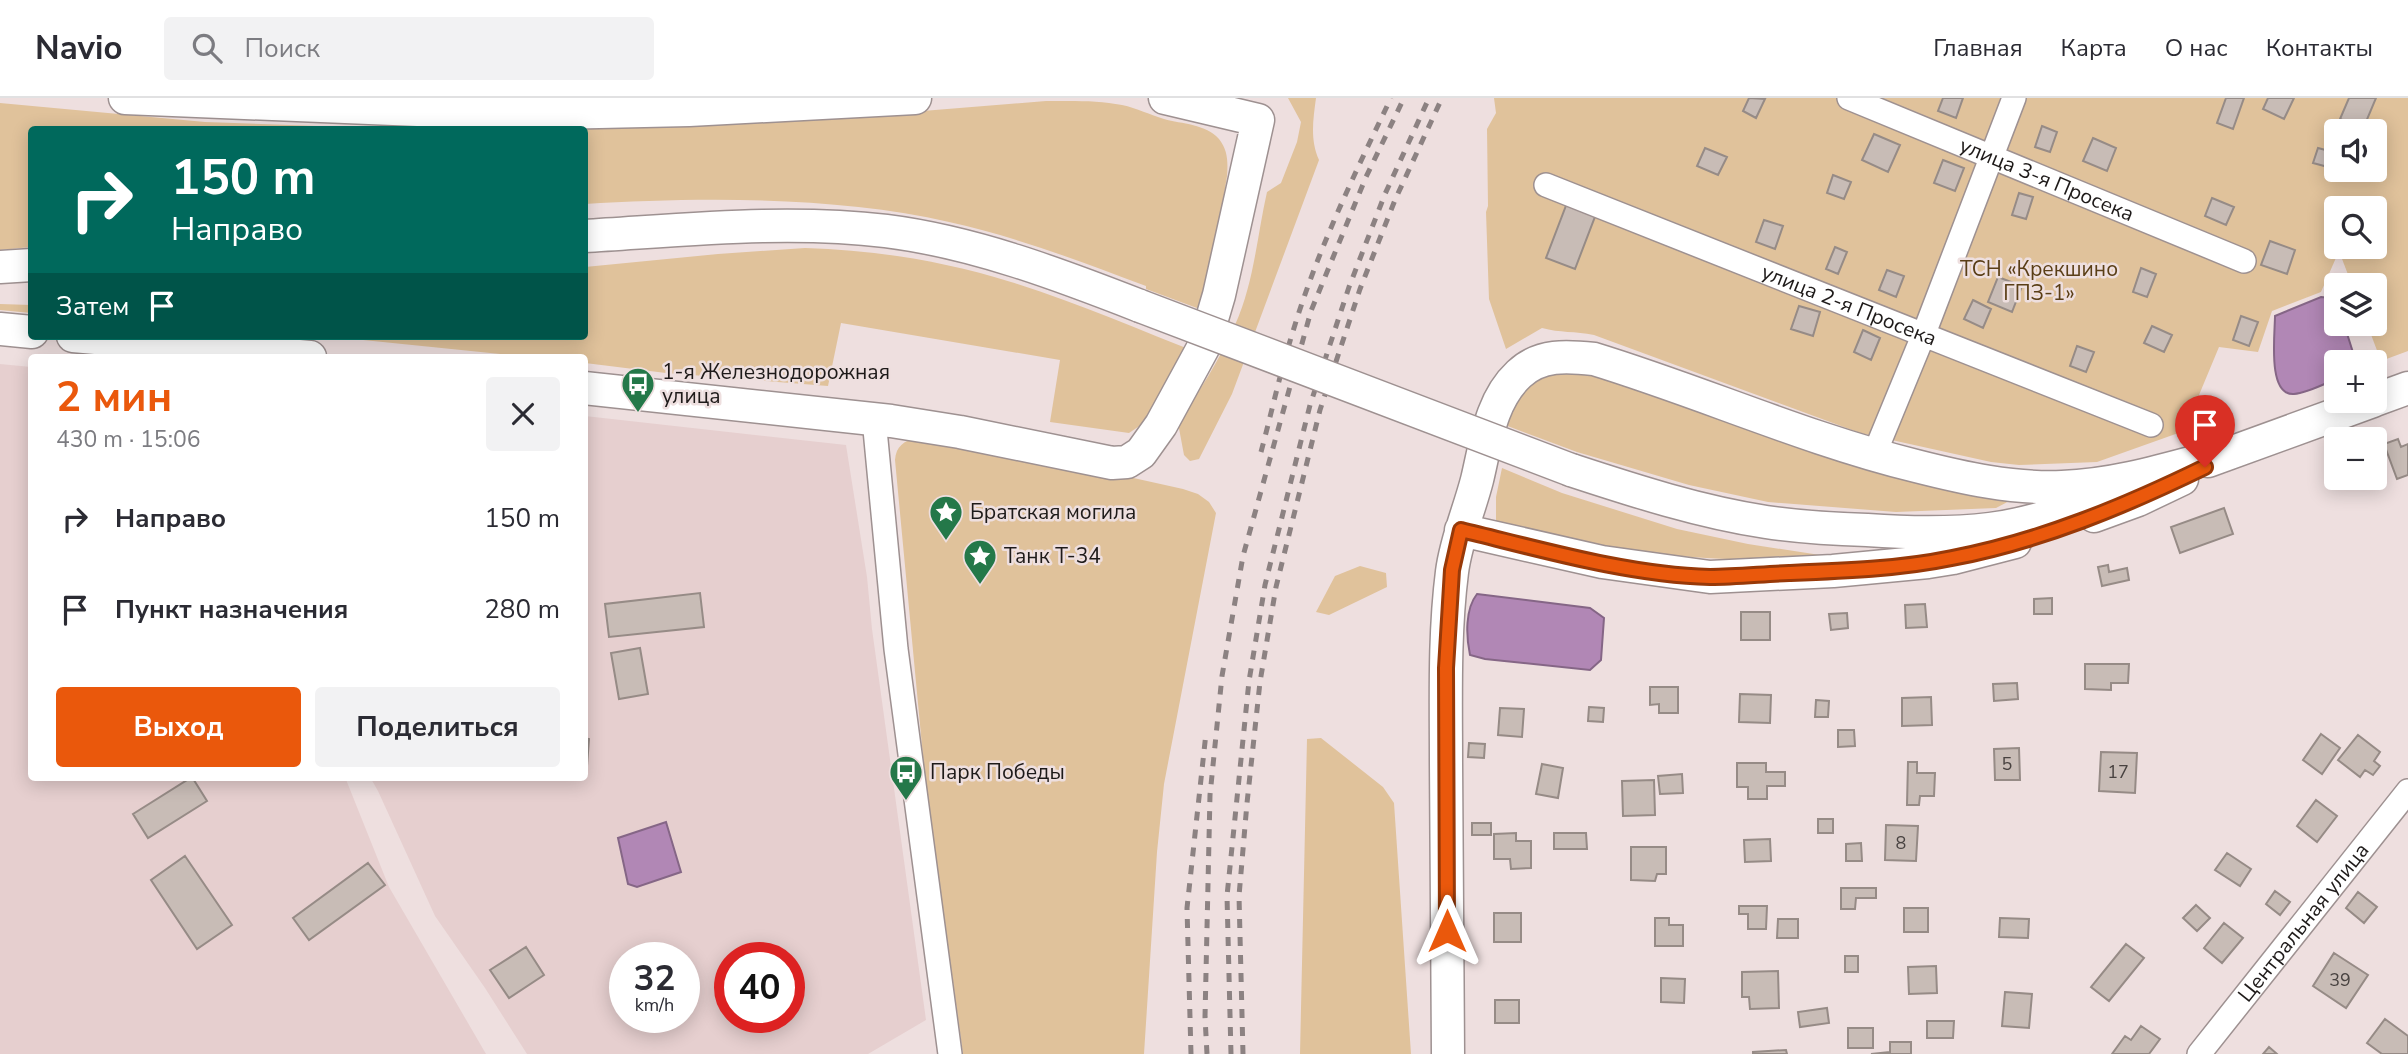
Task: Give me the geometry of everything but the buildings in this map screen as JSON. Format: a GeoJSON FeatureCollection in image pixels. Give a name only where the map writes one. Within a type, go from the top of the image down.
{"type":"FeatureCollection","features":[{"type":"Feature","properties":{"kind":"street"},"geometry":{"type":"LineString","coordinates":[[125,98],[554,113],[689,110],[915,98]]}},
{"type":"Feature","properties":{"kind":"street"},"geometry":{"type":"LineString","coordinates":[[588,388],[874,419],[960,432],[1112,463],[1127,462],[1141,453],[1161,425],[1204,346],[1219,295],[1258,120],[1165,98]]}},
{"type":"Feature","properties":{"kind":"street","name":"улица 3-я Просека"},"geometry":{"type":"LineString","coordinates":[[1849,98],[2244,261]]}},
{"type":"Feature","properties":{"kind":"street"},"geometry":{"type":"LineString","coordinates":[[1874,455],[1923,336],[2014,98]]}},
{"type":"Feature","properties":{"kind":"street","name":"улица 2-я Просека"},"geometry":{"type":"LineString","coordinates":[[1546,185],[2151,425]]}},
{"type":"Feature","properties":{"kind":"street"},"geometry":{"type":"LineString","coordinates":[[588,236],[757,225],[830,226],[888,232],[950,244],[1015,261],[1077,282],[1571,470],[1682,504],[1766,522],[1823,528],[1942,533],[1991,529],[2051,515],[2128,491],[2339,413]]}},
{"type":"Feature","properties":{"kind":"street"},"geometry":{"type":"LineString","coordinates":[[0,267],[28,265]]}},
{"type":"Feature","properties":{"kind":"street"},"geometry":{"type":"LineString","coordinates":[[0,285],[28,283]]}},
{"type":"Feature","properties":{"kind":"street"},"geometry":{"type":"LineString","coordinates":[[0,329],[28,332]]}},
{"type":"Feature","properties":{"kind":"street"},"geometry":{"type":"LineString","coordinates":[[118,340],[276,354]]}},
{"type":"Feature","properties":{"kind":"street"},"geometry":{"type":"LineString","coordinates":[[1448,1054],[1446,668],[1452,570],[1491,419],[1503,393],[1525,369],[1552,358],[1566,356],[1594,359],[1874,455],[1966,479],[2061,487],[2115,482],[2239,450]]}},
{"type":"Feature","properties":{"kind":"street"},"geometry":{"type":"LineString","coordinates":[[2387,395],[2408,388]]}},
{"type":"Feature","properties":{"kind":"street"},"geometry":{"type":"LineString","coordinates":[[874,419],[894,638],[950,1054]]}},
{"type":"Feature","properties":{"kind":"street"},"geometry":{"type":"LineString","coordinates":[[1461,530],[1601,562],[1710,577],[1833,571],[1928,562],[2042,535],[2138,500],[2239,450]]}},
{"type":"Feature","properties":{"kind":"street","name":"Центральная улица"},"geometry":{"type":"LineString","coordinates":[[2199,1054],[2408,791]]}},
{"type":"Feature","properties":{"kind":"shaded area"},"geometry":{"type":"Polygon","coordinates":[[[2324,297],[2324,336],[2348,336],[2352,350],[2324,350],[2324,385],[2294,394],[2285,392],[2276,375],[2274,362],[2275,316],[2324,297]]]}},
{"type":"Feature","properties":{"kind":"shaded area"},"geometry":{"type":"Polygon","coordinates":[[[0,364],[28,367],[28,781],[347,781],[389,887],[486,1054],[0,1054],[0,364]]]}},
{"type":"Feature","properties":{"kind":"shaded area"},"geometry":{"type":"Polygon","coordinates":[[[588,416],[846,445],[867,577],[926,1020],[868,1054],[527,1054],[435,916],[372,781],[588,781],[588,416]]]}},
{"type":"Feature","properties":{"kind":"shaded area"},"geometry":{"type":"Polygon","coordinates":[[[1477,594],[1590,608],[1604,618],[1601,660],[1590,670],[1485,659],[1470,655],[1468,623],[1470,607],[1477,594]]]}},
{"type":"Feature","properties":{"kind":"shaded area"},"geometry":{"type":"Polygon","coordinates":[[[666,822],[681,872],[637,887],[628,884],[618,838],[666,822]]]}},
{"type":"Feature","properties":{"kind":"green space"},"geometry":{"type":"Polygon","coordinates":[[[1288,98],[1316,98],[1313,137],[1319,160],[1232,394],[1199,459],[1190,461],[1184,455],[1178,423],[1216,363],[1241,309],[1251,276],[1267,192],[1281,183],[1297,142],[1301,122],[1288,98]]]}},
{"type":"Feature","properties":{"kind":"green space","name":"ТСН «Крекшино ГПЗ-1»"},"geometry":{"type":"Polygon","coordinates":[[[1494,98],[2408,98],[2408,351],[2387,359],[2387,350],[2377,350],[2372,336],[2387,336],[2387,273],[2347,273],[2342,259],[2387,259],[2387,196],[2324,196],[2324,259],[2335,259],[2329,273],[2324,273],[2321,292],[2272,311],[2258,352],[2219,347],[2184,431],[2097,462],[2019,465],[1991,462],[1860,433],[1594,335],[1542,328],[1506,349],[1489,299],[1487,129],[1496,113],[1494,98]]]}},
{"type":"Feature","properties":{"kind":"green space"},"geometry":{"type":"Polygon","coordinates":[[[1046,101],[1094,102],[1122,105],[1164,119],[1201,127],[1214,134],[1226,152],[1227,176],[1205,311],[1073,259],[974,228],[906,213],[768,201],[674,200],[588,204],[588,126],[443,126],[898,113],[1046,101]]]}},
{"type":"Feature","properties":{"kind":"green space"},"geometry":{"type":"Polygon","coordinates":[[[0,103],[205,122],[317,126],[28,126],[28,247],[0,250],[0,103]]]}},
{"type":"Feature","properties":{"kind":"green space"},"geometry":{"type":"Polygon","coordinates":[[[805,248],[857,251],[960,268],[1060,299],[1204,355],[1174,378],[1141,425],[1129,433],[1050,422],[1060,360],[841,323],[828,386],[666,373],[588,363],[588,354],[501,354],[363,340],[588,340],[588,267],[805,248]]]}},
{"type":"Feature","properties":{"kind":"green space"},"geometry":{"type":"Polygon","coordinates":[[[0,304],[28,305],[28,313],[0,310],[0,304]]]}},
{"type":"Feature","properties":{"kind":"green space"},"geometry":{"type":"Polygon","coordinates":[[[1555,362],[2017,497],[1996,508],[1896,512],[1768,502],[1689,485],[1577,452],[1497,422],[1504,403],[1555,362]]]}},
{"type":"Feature","properties":{"kind":"green space"},"geometry":{"type":"Polygon","coordinates":[[[916,438],[1111,473],[1183,489],[1198,494],[1209,502],[1216,513],[1164,784],[1144,1054],[963,1054],[926,788],[895,460],[901,445],[916,438]]]}},
{"type":"Feature","properties":{"kind":"green space"},"geometry":{"type":"Polygon","coordinates":[[[1502,468],[1562,493],[1677,529],[1820,555],[1779,559],[1698,558],[1617,548],[1496,526],[1496,497],[1502,468]]]}},
{"type":"Feature","properties":{"kind":"green space"},"geometry":{"type":"Polygon","coordinates":[[[1360,566],[1386,573],[1387,587],[1329,615],[1316,612],[1335,576],[1360,566]]]}},
{"type":"Feature","properties":{"kind":"green space"},"geometry":{"type":"Polygon","coordinates":[[[1321,738],[1383,787],[1394,803],[1411,1054],[1300,1054],[1307,739],[1321,738]]]}},
{"type":"Feature","properties":{"kind":"railway"},"geometry":{"type":"LineString","coordinates":[[1261,452],[1289,343],[1314,269],[1391,98]]}},
{"type":"Feature","properties":{"kind":"railway"},"geometry":{"type":"LineString","coordinates":[[1207,1054],[1205,1017],[1210,795],[1222,676],[1243,556],[1311,311],[1366,177],[1404,98]]}},
{"type":"Feature","properties":{"kind":"railway"},"geometry":{"type":"LineString","coordinates":[[1231,1054],[1227,896],[1249,681],[1265,585],[1310,405],[1349,287],[1385,194],[1429,98]]}},
{"type":"Feature","properties":{"kind":"railway"},"geometry":{"type":"LineString","coordinates":[[1243,1054],[1239,896],[1260,682],[1276,587],[1320,410],[1360,289],[1395,200],[1442,98]]}},
{"type":"Feature","properties":{"kind":"railway"},"geometry":{"type":"LineString","coordinates":[[1191,1054],[1187,908],[1206,733]]}},
{"type":"Feature","properties":{"kind":"place","name":"1-я Железнодорожная улица"},"geometry":{"type":"Point","coordinates":[638,414]}},
{"type":"Feature","properties":{"kind":"place","name":"Братская могила"},"geometry":{"type":"Point","coordinates":[946,542]}},
{"type":"Feature","properties":{"kind":"place","name":"Танк Т-34"},"geometry":{"type":"Point","coordinates":[980,586]}},
{"type":"Feature","properties":{"kind":"place","name":"Парк Победы"},"geometry":{"type":"Point","coordinates":[906,802]}},
{"type":"Feature","properties":{"kind":"route"},"geometry":{"type":"LineString","coordinates":[[1447,931],[1446,668],[1452,570],[1461,530],[1601,562],[1673,573],[1710,577],[1833,571],[1953,558],[2042,535],[2138,500],[2205,467]]}}]}
